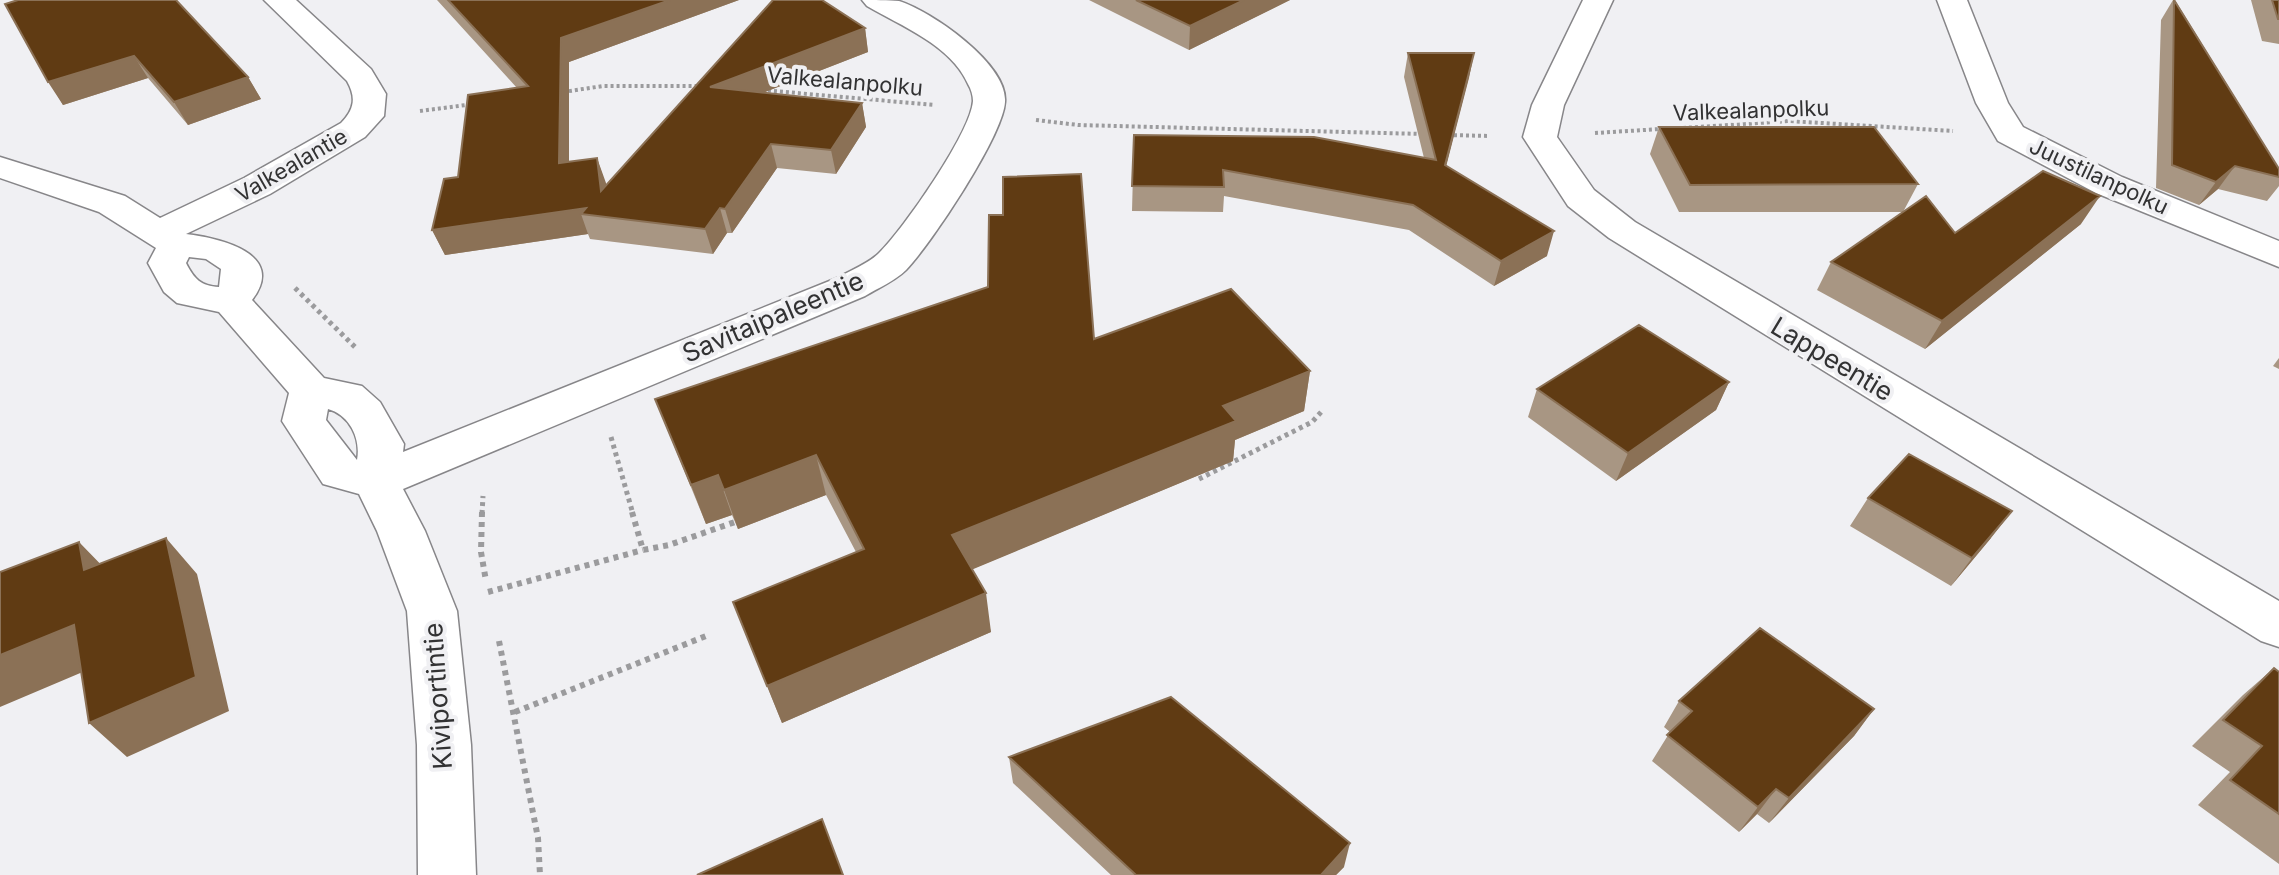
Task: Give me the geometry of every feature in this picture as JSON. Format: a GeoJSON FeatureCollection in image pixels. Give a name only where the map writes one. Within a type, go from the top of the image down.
{"type":"FeatureCollection","features":[{"type":"Feature","properties":{"kind":"street","name":"Valkealantie"},"geometry":{"type":"LineString","coordinates":[[167,238],[353,130],[367,116],[370,94],[360,76],[279,0]]}},
{"type":"Feature","properties":{"kind":"street"},"geometry":{"type":"LineString","coordinates":[[877,0],[953,46],[970,61],[984,83],[990,102],[987,110]]}},
{"type":"Feature","properties":{"kind":"street"},"geometry":{"type":"LineString","coordinates":[[1540,137],[1548,105],[1598,0]]}},
{"type":"Feature","properties":{"kind":"street","name":"Juustilanpolku"},"geometry":{"type":"LineString","coordinates":[[1952,0],[1992,103],[2010,134],[2109,185],[2279,255]]}},
{"type":"Feature","properties":{"kind":"street","name":"Savitaipaleentie"},"geometry":{"type":"LineString","coordinates":[[376,481],[851,287],[889,264],[944,189],[987,110]]}},
{"type":"Feature","properties":{"kind":"street","name":"Lappeentie"},"geometry":{"type":"LineString","coordinates":[[1540,137],[1581,198],[1622,230],[2279,626]]}},
{"type":"Feature","properties":{"kind":"street"},"geometry":{"type":"LineString","coordinates":[[0,167],[112,204],[167,238],[167,263],[177,286],[202,300],[230,300],[311,391],[304,421],[339,472],[376,481]]}},
{"type":"Feature","properties":{"kind":"street","name":"Kiviportintie"},"geometry":{"type":"LineString","coordinates":[[376,481],[401,531],[432,611],[444,745],[447,875]]}},
{"type":"Feature","properties":{"kind":"path"},"geometry":{"type":"LineString","coordinates":[[559,92],[634,85],[709,87]]}},
{"type":"Feature","properties":{"kind":"path","name":"Valkealanpolku"},"geometry":{"type":"LineString","coordinates":[[753,89],[987,110]]}},
{"type":"Feature","properties":{"kind":"path"},"geometry":{"type":"LineString","coordinates":[[367,116],[484,103]]}},
{"type":"Feature","properties":{"kind":"path"},"geometry":{"type":"LineString","coordinates":[[1032,119],[1078,125],[1495,136]]}},
{"type":"Feature","properties":{"kind":"path","name":"Valkealanpolku"},"geometry":{"type":"LineString","coordinates":[[1680,128],[1789,121],[2010,134]]}},
{"type":"Feature","properties":{"kind":"path","name":"Valkealanpolku"},"geometry":{"type":"LineString","coordinates":[[1540,137],[1664,129]]}},
{"type":"Feature","properties":{"kind":"path"},"geometry":{"type":"LineString","coordinates":[[289,282],[364,355]]}},
{"type":"Feature","properties":{"kind":"path"},"geometry":{"type":"LineString","coordinates":[[1199,479],[1312,422],[1323,410]]}},
{"type":"Feature","properties":{"kind":"path"},"geometry":{"type":"LineString","coordinates":[[610,436],[643,550]]}},
{"type":"Feature","properties":{"kind":"path"},"geometry":{"type":"LineString","coordinates":[[481,498],[481,552],[492,607]]}},
{"type":"Feature","properties":{"kind":"path"},"geometry":{"type":"LineString","coordinates":[[488,592],[669,545],[735,522]]}},
{"type":"Feature","properties":{"kind":"path"},"geometry":{"type":"LineString","coordinates":[[515,712],[706,636]]}},
{"type":"Feature","properties":{"kind":"path"},"geometry":{"type":"LineString","coordinates":[[498,637],[538,838],[540,875]]}},
{"type":"Feature","properties":{"kind":"building"},"geometry":{"type":"Polygon","coordinates":[[[18,0],[176,0],[248,77],[174,102],[134,56],[48,82],[5,4],[18,0]]]}},
{"type":"Feature","properties":{"kind":"building"},"geometry":{"type":"Polygon","coordinates":[[[448,0],[670,0],[561,38],[559,163],[597,158],[601,191],[773,0],[822,0],[865,28],[710,87],[862,103],[831,150],[771,144],[725,209],[720,208],[705,229],[581,214],[586,208],[432,230],[444,179],[458,177],[468,95],[528,86],[448,0]]]}},
{"type":"Feature","properties":{"kind":"building"},"geometry":{"type":"Polygon","coordinates":[[[1136,0],[1244,0],[1190,26],[1136,0]]]}},
{"type":"Feature","properties":{"kind":"building"},"geometry":{"type":"Polygon","coordinates":[[[2174,0],[2279,169],[2279,177],[2235,166],[2216,182],[2172,165],[2174,0]]]}},
{"type":"Feature","properties":{"kind":"building"},"geometry":{"type":"Polygon","coordinates":[[[2272,0],[2279,0],[2279,19],[2278,19],[2272,0]]]}},
{"type":"Feature","properties":{"kind":"building"},"geometry":{"type":"Polygon","coordinates":[[[1408,53],[1474,53],[1445,165],[1554,231],[1501,261],[1413,205],[1223,170],[1224,187],[1132,186],[1134,135],[1314,137],[1436,160],[1408,53]]]}},
{"type":"Feature","properties":{"kind":"building"},"geometry":{"type":"Polygon","coordinates":[[[1659,127],[1874,127],[1918,184],[1690,185],[1659,127]]]}},
{"type":"Feature","properties":{"kind":"building"},"geometry":{"type":"Polygon","coordinates":[[[2043,171],[2100,196],[1942,321],[1831,262],[1926,196],[1955,233],[2043,171]]]}},
{"type":"Feature","properties":{"kind":"building"},"geometry":{"type":"Polygon","coordinates":[[[1081,174],[1094,339],[1231,289],[1310,371],[1223,406],[1236,421],[952,535],[986,593],[767,686],[733,602],[864,549],[816,455],[724,490],[718,475],[691,485],[655,399],[988,287],[989,215],[1003,215],[1003,177],[1081,174]]]}},
{"type":"Feature","properties":{"kind":"building"},"geometry":{"type":"Polygon","coordinates":[[[1639,325],[1729,382],[1628,453],[1537,389],[1639,325]]]}},
{"type":"Feature","properties":{"kind":"building"},"geometry":{"type":"Polygon","coordinates":[[[1909,454],[2012,511],[1972,558],[1868,498],[1909,454]]]}},
{"type":"Feature","properties":{"kind":"building"},"geometry":{"type":"Polygon","coordinates":[[[166,538],[196,677],[89,723],[74,625],[0,655],[0,572],[79,542],[84,570],[166,538]]]}},
{"type":"Feature","properties":{"kind":"building"},"geometry":{"type":"Polygon","coordinates":[[[1760,628],[1874,709],[1789,798],[1776,789],[1758,807],[1667,735],[1692,711],[1679,701],[1760,628]]]}},
{"type":"Feature","properties":{"kind":"building"},"geometry":{"type":"Polygon","coordinates":[[[2274,668],[2279,672],[2279,814],[2230,780],[2262,746],[2223,720],[2274,668]]]}},
{"type":"Feature","properties":{"kind":"building"},"geometry":{"type":"Polygon","coordinates":[[[1171,697],[1350,843],[1321,875],[1136,875],[1009,757],[1171,697]]]}},
{"type":"Feature","properties":{"kind":"building"},"geometry":{"type":"Polygon","coordinates":[[[822,819],[843,875],[697,875],[822,819]]]}}]}
